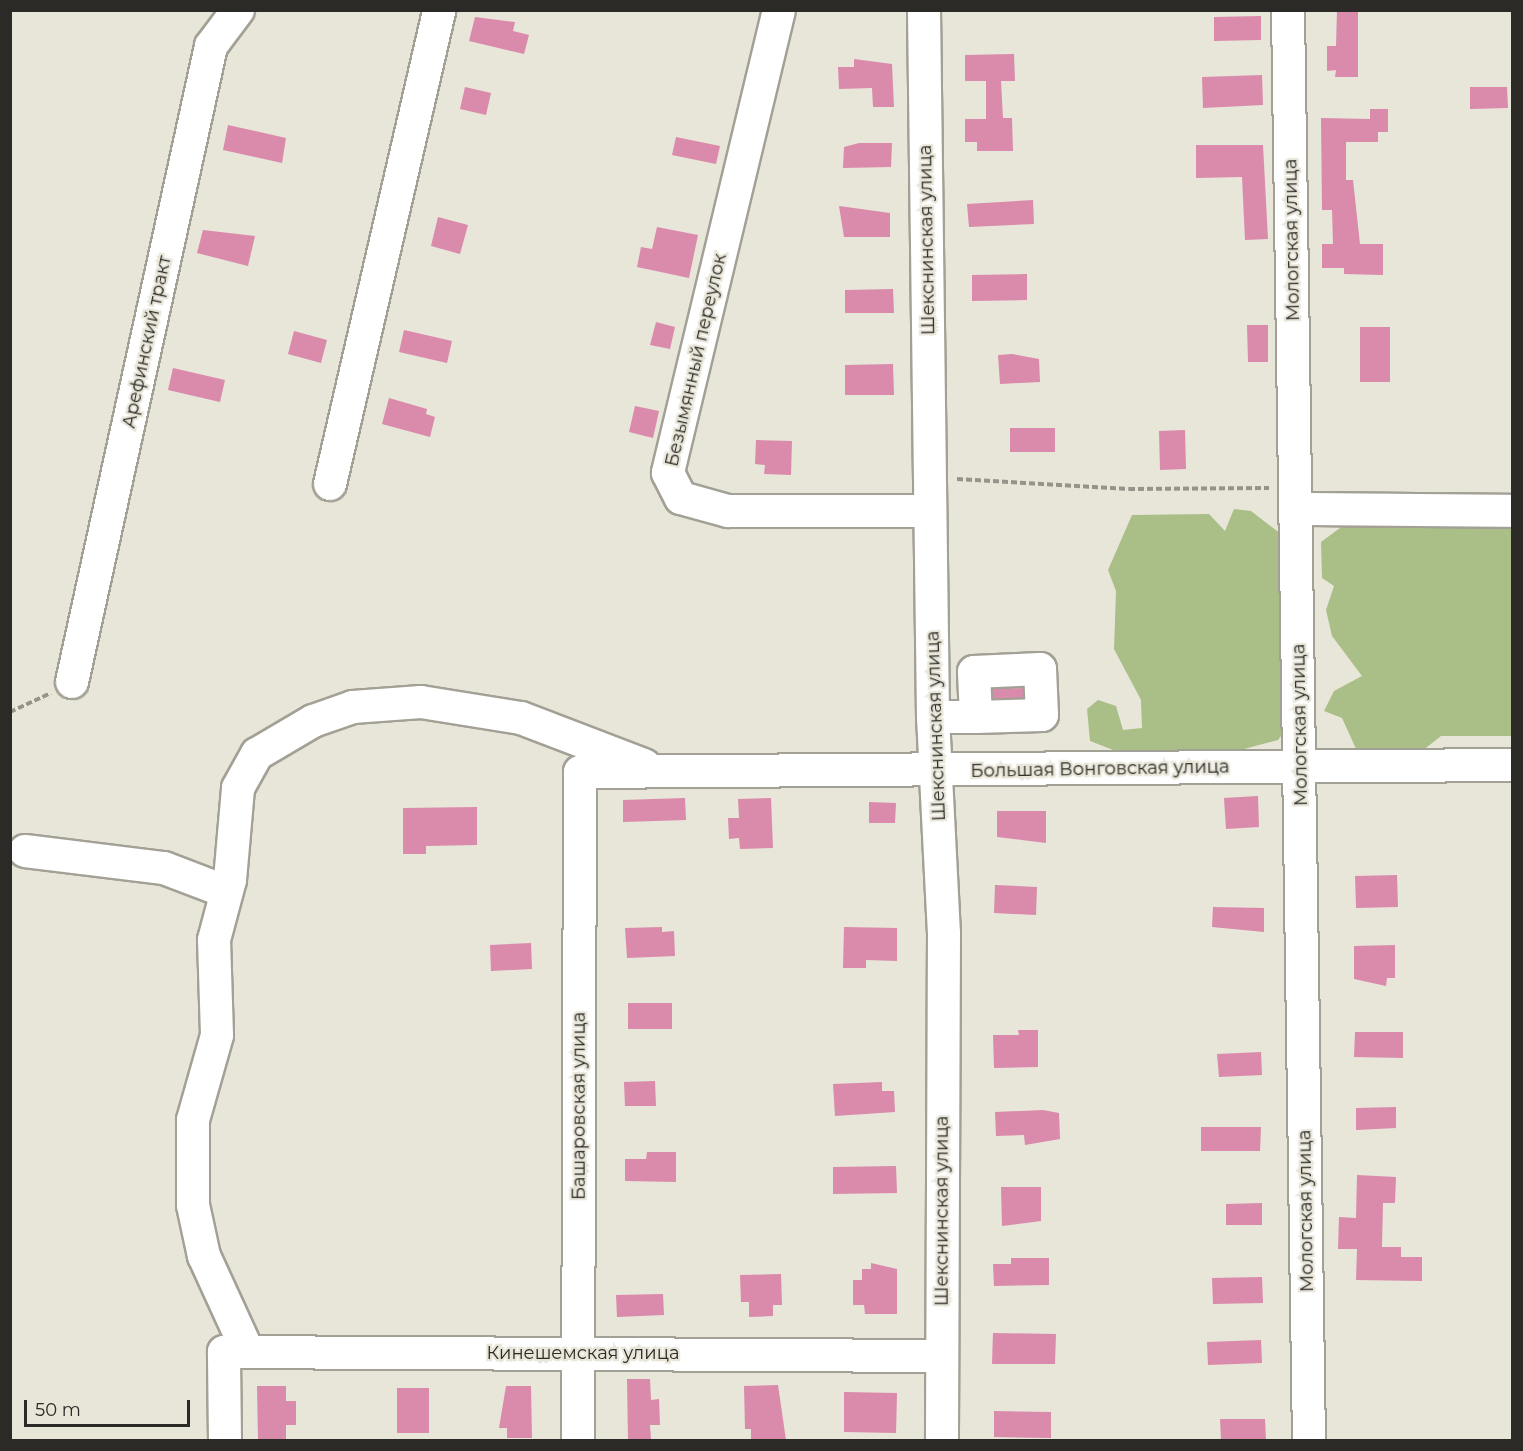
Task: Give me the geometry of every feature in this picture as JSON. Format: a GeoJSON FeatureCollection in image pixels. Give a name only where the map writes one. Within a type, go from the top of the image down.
{"type":"FeatureCollection","features":[{"type":"Feature","properties":{"kind":"street","name":"Арефинский тракт"},"geometry":{"type":"LineString","coordinates":[[72,682],[211,46],[238,10]]}},
{"type":"Feature","properties":{"kind":"street"},"geometry":{"type":"LineString","coordinates":[[330,484],[439,10]]}},
{"type":"Feature","properties":{"kind":"street","name":"Безымянный переулок"},"geometry":{"type":"LineString","coordinates":[[779,10],[668,473],[681,498],[728,511],[930,511]]}},
{"type":"Feature","properties":{"kind":"street","name":"Шекснинская улица"},"geometry":{"type":"LineString","coordinates":[[924,10],[933,717],[944,933],[942,1440]]}},
{"type":"Feature","properties":{"kind":"street","name":"Мологская улица"},"geometry":{"type":"LineString","coordinates":[[1288,10],[1301,766],[1309,1440]]}},
{"type":"Feature","properties":{"kind":"street"},"geometry":{"type":"LineString","coordinates":[[1296,498],[1512,511]]}},
{"type":"Feature","properties":{"kind":"street"},"geometry":{"type":"LineString","coordinates":[[225,1440],[236,1352],[204,1256],[193,1205],[193,1120],[217,1035],[213,940],[226,892],[238,788],[257,754],[313,721],[353,707],[421,702],[521,718],[660,771]]}},
{"type":"Feature","properties":{"kind":"street"},"geometry":{"type":"LineString","coordinates":[[933,717],[976,717]]}},
{"type":"Feature","properties":{"kind":"street","name":"Большая Вонговская улица"},"geometry":{"type":"LineString","coordinates":[[580,772],[1512,765]]}},
{"type":"Feature","properties":{"kind":"street","name":"Башаровская улица"},"geometry":{"type":"LineString","coordinates":[[579,1440],[580,772]]}},
{"type":"Feature","properties":{"kind":"street"},"geometry":{"type":"LineString","coordinates":[[25,851],[164,868],[226,892]]}},
{"type":"Feature","properties":{"kind":"street","name":"Кинешемская улица"},"geometry":{"type":"LineString","coordinates":[[236,1352],[578,1352],[941,1356]]}},
{"type":"Feature","properties":{"kind":"path"},"geometry":{"type":"LineString","coordinates":[[930,472],[973,482],[1296,498]]}},
{"type":"Feature","properties":{"kind":"path"},"geometry":{"type":"LineString","coordinates":[[10,712],[72,682]]}},
{"type":"Feature","properties":{"kind":"green space"},"geometry":{"type":"Polygon","coordinates":[[[1234,509],[1251,511],[1290,541],[1295,717],[1278,740],[1233,752],[1121,753],[1090,741],[1087,709],[1098,700],[1116,706],[1123,730],[1142,728],[1141,700],[1114,649],[1116,591],[1108,570],[1132,515],[1209,514],[1225,531],[1234,509]]]}},
{"type":"Feature","properties":{"kind":"green space"},"geometry":{"type":"Polygon","coordinates":[[[1512,524],[1512,736],[1441,736],[1417,755],[1357,751],[1342,718],[1324,711],[1334,691],[1362,676],[1332,636],[1326,610],[1334,586],[1322,578],[1321,542],[1344,525],[1512,524]]]}},
{"type":"Feature","properties":{"kind":"building"},"geometry":{"type":"Polygon","coordinates":[[[1337,10],[1358,10],[1358,77],[1335,77],[1336,70],[1327,71],[1327,46],[1336,46],[1337,10]]]}},
{"type":"Feature","properties":{"kind":"building"},"geometry":{"type":"Polygon","coordinates":[[[1261,16],[1261,40],[1214,41],[1214,17],[1261,16]]]}},
{"type":"Feature","properties":{"kind":"building"},"geometry":{"type":"Polygon","coordinates":[[[475,17],[515,22],[513,31],[529,35],[524,54],[469,41],[475,17]]]}},
{"type":"Feature","properties":{"kind":"building"},"geometry":{"type":"Polygon","coordinates":[[[1014,54],[1015,81],[1001,81],[1003,118],[1012,118],[1013,151],[977,151],[977,142],[965,142],[965,119],[986,119],[986,81],[965,81],[965,55],[1014,54]]]}},
{"type":"Feature","properties":{"kind":"building"},"geometry":{"type":"Polygon","coordinates":[[[854,59],[892,64],[894,107],[873,107],[872,88],[839,89],[838,67],[854,67],[854,59]]]}},
{"type":"Feature","properties":{"kind":"building"},"geometry":{"type":"Polygon","coordinates":[[[1262,75],[1263,105],[1203,108],[1202,77],[1262,75]]]}},
{"type":"Feature","properties":{"kind":"building"},"geometry":{"type":"Polygon","coordinates":[[[465,87],[491,93],[486,115],[460,109],[465,87]]]}},
{"type":"Feature","properties":{"kind":"building"},"geometry":{"type":"Polygon","coordinates":[[[1470,87],[1507,87],[1508,108],[1470,109],[1470,87]]]}},
{"type":"Feature","properties":{"kind":"building"},"geometry":{"type":"Polygon","coordinates":[[[1370,109],[1388,109],[1388,132],[1378,132],[1378,142],[1346,142],[1346,180],[1353,180],[1360,244],[1383,244],[1383,275],[1344,274],[1344,268],[1322,268],[1322,244],[1333,244],[1332,210],[1322,210],[1321,118],[1370,119],[1370,109]]]}},
{"type":"Feature","properties":{"kind":"building"},"geometry":{"type":"Polygon","coordinates":[[[228,125],[286,138],[282,163],[223,150],[228,125]]]}},
{"type":"Feature","properties":{"kind":"building"},"geometry":{"type":"Polygon","coordinates":[[[676,137],[720,146],[716,164],[672,155],[676,137]]]}},
{"type":"Feature","properties":{"kind":"building"},"geometry":{"type":"Polygon","coordinates":[[[859,143],[892,143],[891,167],[843,168],[844,147],[859,143]]]}},
{"type":"Feature","properties":{"kind":"building"},"geometry":{"type":"Polygon","coordinates":[[[1196,145],[1263,145],[1268,239],[1245,240],[1242,177],[1196,178],[1196,145]]]}},
{"type":"Feature","properties":{"kind":"building"},"geometry":{"type":"Polygon","coordinates":[[[1033,200],[1034,224],[969,227],[967,204],[1033,200]]]}},
{"type":"Feature","properties":{"kind":"building"},"geometry":{"type":"Polygon","coordinates":[[[839,206],[890,213],[890,237],[844,237],[839,206]]]}},
{"type":"Feature","properties":{"kind":"building"},"geometry":{"type":"Polygon","coordinates":[[[438,217],[468,225],[460,254],[431,246],[438,217]]]}},
{"type":"Feature","properties":{"kind":"building"},"geometry":{"type":"Polygon","coordinates":[[[657,227],[698,235],[689,278],[637,267],[641,247],[652,249],[657,227]]]}},
{"type":"Feature","properties":{"kind":"building"},"geometry":{"type":"Polygon","coordinates":[[[203,230],[255,236],[248,266],[197,253],[203,230]]]}},
{"type":"Feature","properties":{"kind":"building"},"geometry":{"type":"Polygon","coordinates":[[[1027,274],[1027,300],[972,301],[972,275],[1027,274]]]}},
{"type":"Feature","properties":{"kind":"building"},"geometry":{"type":"Polygon","coordinates":[[[893,289],[894,313],[845,313],[845,290],[893,289]]]}},
{"type":"Feature","properties":{"kind":"building"},"geometry":{"type":"Polygon","coordinates":[[[656,322],[675,327],[670,349],[650,345],[656,322]]]}},
{"type":"Feature","properties":{"kind":"building"},"geometry":{"type":"Polygon","coordinates":[[[1247,325],[1268,325],[1268,362],[1248,362],[1247,325]]]}},
{"type":"Feature","properties":{"kind":"building"},"geometry":{"type":"Polygon","coordinates":[[[1360,327],[1390,327],[1390,382],[1360,382],[1360,327]]]}},
{"type":"Feature","properties":{"kind":"building"},"geometry":{"type":"Polygon","coordinates":[[[404,330],[452,341],[447,363],[399,352],[404,330]]]}},
{"type":"Feature","properties":{"kind":"building"},"geometry":{"type":"Polygon","coordinates":[[[294,331],[327,340],[321,363],[288,354],[294,331]]]}},
{"type":"Feature","properties":{"kind":"building"},"geometry":{"type":"Polygon","coordinates":[[[1012,354],[1039,359],[1040,382],[1000,384],[998,355],[1012,354]]]}},
{"type":"Feature","properties":{"kind":"building"},"geometry":{"type":"Polygon","coordinates":[[[893,364],[894,395],[845,395],[845,365],[893,364]]]}},
{"type":"Feature","properties":{"kind":"building"},"geometry":{"type":"Polygon","coordinates":[[[173,368],[225,380],[220,402],[168,390],[173,368]]]}},
{"type":"Feature","properties":{"kind":"building"},"geometry":{"type":"Polygon","coordinates":[[[389,398],[427,409],[426,414],[435,417],[430,437],[382,424],[389,398]]]}},
{"type":"Feature","properties":{"kind":"building"},"geometry":{"type":"Polygon","coordinates":[[[635,406],[659,411],[653,438],[629,432],[635,406]]]}},
{"type":"Feature","properties":{"kind":"building"},"geometry":{"type":"Polygon","coordinates":[[[1010,428],[1055,428],[1055,452],[1010,452],[1010,428]]]}},
{"type":"Feature","properties":{"kind":"building"},"geometry":{"type":"Polygon","coordinates":[[[1185,430],[1186,469],[1160,470],[1159,431],[1185,430]]]}},
{"type":"Feature","properties":{"kind":"building"},"geometry":{"type":"Polygon","coordinates":[[[756,440],[792,441],[791,475],[764,474],[765,465],[755,464],[756,440]]]}},
{"type":"Feature","properties":{"kind":"building"},"geometry":{"type":"Polygon","coordinates":[[[1023,688],[1023,698],[993,698],[993,689],[1023,688]]]}},
{"type":"Feature","properties":{"kind":"building"},"geometry":{"type":"Polygon","coordinates":[[[1258,796],[1259,827],[1226,829],[1224,798],[1258,796]]]}},
{"type":"Feature","properties":{"kind":"building"},"geometry":{"type":"Polygon","coordinates":[[[685,798],[686,820],[623,822],[623,800],[685,798]]]}},
{"type":"Feature","properties":{"kind":"building"},"geometry":{"type":"Polygon","coordinates":[[[771,798],[773,848],[740,849],[739,838],[729,839],[728,818],[739,818],[738,799],[771,798]]]}},
{"type":"Feature","properties":{"kind":"building"},"geometry":{"type":"Polygon","coordinates":[[[869,802],[896,803],[895,823],[869,823],[869,802]]]}},
{"type":"Feature","properties":{"kind":"building"},"geometry":{"type":"Polygon","coordinates":[[[477,807],[477,845],[426,846],[426,854],[403,854],[403,808],[477,807]]]}},
{"type":"Feature","properties":{"kind":"building"},"geometry":{"type":"Polygon","coordinates":[[[997,811],[1046,811],[1046,843],[997,837],[997,811]]]}},
{"type":"Feature","properties":{"kind":"building"},"geometry":{"type":"Polygon","coordinates":[[[1397,875],[1398,907],[1356,908],[1355,876],[1397,875]]]}},
{"type":"Feature","properties":{"kind":"building"},"geometry":{"type":"Polygon","coordinates":[[[995,885],[1037,887],[1036,915],[994,913],[995,885]]]}},
{"type":"Feature","properties":{"kind":"building"},"geometry":{"type":"Polygon","coordinates":[[[1213,907],[1264,908],[1264,932],[1212,927],[1213,907]]]}},
{"type":"Feature","properties":{"kind":"building"},"geometry":{"type":"Polygon","coordinates":[[[662,927],[662,932],[674,931],[675,956],[627,958],[625,928],[662,927]]]}},
{"type":"Feature","properties":{"kind":"building"},"geometry":{"type":"Polygon","coordinates":[[[844,927],[897,928],[897,961],[866,960],[866,968],[843,968],[844,927]]]}},
{"type":"Feature","properties":{"kind":"building"},"geometry":{"type":"Polygon","coordinates":[[[531,943],[532,969],[491,971],[490,945],[531,943]]]}},
{"type":"Feature","properties":{"kind":"building"},"geometry":{"type":"Polygon","coordinates":[[[1395,945],[1395,978],[1387,978],[1386,986],[1354,979],[1354,946],[1395,945]]]}},
{"type":"Feature","properties":{"kind":"building"},"geometry":{"type":"Polygon","coordinates":[[[628,1003],[672,1003],[672,1029],[628,1029],[628,1003]]]}},
{"type":"Feature","properties":{"kind":"building"},"geometry":{"type":"Polygon","coordinates":[[[1018,1030],[1038,1030],[1038,1067],[994,1068],[993,1035],[1019,1035],[1018,1030]]]}},
{"type":"Feature","properties":{"kind":"building"},"geometry":{"type":"Polygon","coordinates":[[[1355,1032],[1403,1032],[1403,1058],[1354,1057],[1355,1032]]]}},
{"type":"Feature","properties":{"kind":"building"},"geometry":{"type":"Polygon","coordinates":[[[1261,1052],[1262,1075],[1219,1077],[1217,1054],[1261,1052]]]}},
{"type":"Feature","properties":{"kind":"building"},"geometry":{"type":"Polygon","coordinates":[[[655,1081],[656,1106],[625,1106],[624,1082],[655,1081]]]}},
{"type":"Feature","properties":{"kind":"building"},"geometry":{"type":"Polygon","coordinates":[[[882,1082],[882,1091],[894,1091],[895,1112],[835,1116],[833,1084],[882,1082]]]}},
{"type":"Feature","properties":{"kind":"building"},"geometry":{"type":"Polygon","coordinates":[[[1396,1107],[1396,1128],[1356,1130],[1356,1108],[1396,1107]]]}},
{"type":"Feature","properties":{"kind":"building"},"geometry":{"type":"Polygon","coordinates":[[[1043,1110],[1059,1113],[1060,1139],[1025,1145],[1024,1135],[996,1136],[995,1112],[1043,1110]]]}},
{"type":"Feature","properties":{"kind":"building"},"geometry":{"type":"Polygon","coordinates":[[[1201,1127],[1261,1127],[1260,1151],[1201,1151],[1201,1127]]]}},
{"type":"Feature","properties":{"kind":"building"},"geometry":{"type":"Polygon","coordinates":[[[647,1152],[676,1152],[676,1182],[625,1181],[625,1159],[646,1159],[647,1152]]]}},
{"type":"Feature","properties":{"kind":"building"},"geometry":{"type":"Polygon","coordinates":[[[896,1166],[897,1193],[833,1194],[833,1167],[896,1166]]]}},
{"type":"Feature","properties":{"kind":"building"},"geometry":{"type":"Polygon","coordinates":[[[1357,1175],[1396,1177],[1395,1203],[1383,1203],[1382,1247],[1401,1247],[1401,1257],[1422,1257],[1422,1281],[1356,1280],[1357,1249],[1338,1249],[1339,1217],[1356,1218],[1357,1175]]]}},
{"type":"Feature","properties":{"kind":"building"},"geometry":{"type":"Polygon","coordinates":[[[1001,1187],[1041,1187],[1041,1221],[1002,1226],[1001,1187]]]}},
{"type":"Feature","properties":{"kind":"building"},"geometry":{"type":"Polygon","coordinates":[[[1262,1203],[1262,1225],[1226,1225],[1226,1204],[1262,1203]]]}},
{"type":"Feature","properties":{"kind":"building"},"geometry":{"type":"Polygon","coordinates":[[[1011,1258],[1049,1258],[1049,1285],[994,1286],[993,1264],[1011,1264],[1011,1258]]]}},
{"type":"Feature","properties":{"kind":"building"},"geometry":{"type":"Polygon","coordinates":[[[871,1263],[897,1269],[897,1314],[865,1314],[864,1305],[853,1305],[853,1280],[862,1280],[862,1269],[871,1269],[871,1263]]]}},
{"type":"Feature","properties":{"kind":"building"},"geometry":{"type":"Polygon","coordinates":[[[781,1274],[782,1305],[773,1305],[773,1316],[749,1317],[749,1302],[741,1302],[740,1275],[781,1274]]]}},
{"type":"Feature","properties":{"kind":"building"},"geometry":{"type":"Polygon","coordinates":[[[1262,1277],[1263,1303],[1213,1304],[1212,1278],[1262,1277]]]}},
{"type":"Feature","properties":{"kind":"building"},"geometry":{"type":"Polygon","coordinates":[[[663,1294],[664,1315],[617,1317],[616,1295],[663,1294]]]}},
{"type":"Feature","properties":{"kind":"building"},"geometry":{"type":"Polygon","coordinates":[[[993,1333],[1056,1334],[1055,1364],[992,1364],[993,1333]]]}},
{"type":"Feature","properties":{"kind":"building"},"geometry":{"type":"Polygon","coordinates":[[[1261,1340],[1262,1363],[1208,1365],[1207,1342],[1261,1340]]]}},
{"type":"Feature","properties":{"kind":"building"},"geometry":{"type":"Polygon","coordinates":[[[627,1379],[650,1379],[651,1400],[659,1399],[660,1425],[650,1425],[651,1440],[628,1440],[627,1379]]]}},
{"type":"Feature","properties":{"kind":"building"},"geometry":{"type":"Polygon","coordinates":[[[778,1385],[786,1440],[751,1440],[751,1429],[745,1429],[744,1386],[778,1385]]]}},
{"type":"Feature","properties":{"kind":"building"},"geometry":{"type":"Polygon","coordinates":[[[257,1386],[286,1386],[286,1401],[296,1401],[296,1425],[286,1425],[286,1440],[258,1440],[257,1386]]]}},
{"type":"Feature","properties":{"kind":"building"},"geometry":{"type":"Polygon","coordinates":[[[506,1386],[531,1386],[532,1438],[507,1438],[507,1428],[499,1428],[506,1386]]]}},
{"type":"Feature","properties":{"kind":"building"},"geometry":{"type":"Polygon","coordinates":[[[397,1388],[429,1388],[429,1433],[397,1433],[397,1388]]]}},
{"type":"Feature","properties":{"kind":"building"},"geometry":{"type":"Polygon","coordinates":[[[844,1392],[897,1393],[896,1433],[844,1432],[844,1392]]]}},
{"type":"Feature","properties":{"kind":"building"},"geometry":{"type":"Polygon","coordinates":[[[994,1411],[1051,1412],[1051,1438],[994,1437],[994,1411]]]}},
{"type":"Feature","properties":{"kind":"building"},"geometry":{"type":"Polygon","coordinates":[[[1220,1419],[1265,1419],[1266,1440],[1221,1440],[1220,1419]]]}}]}
